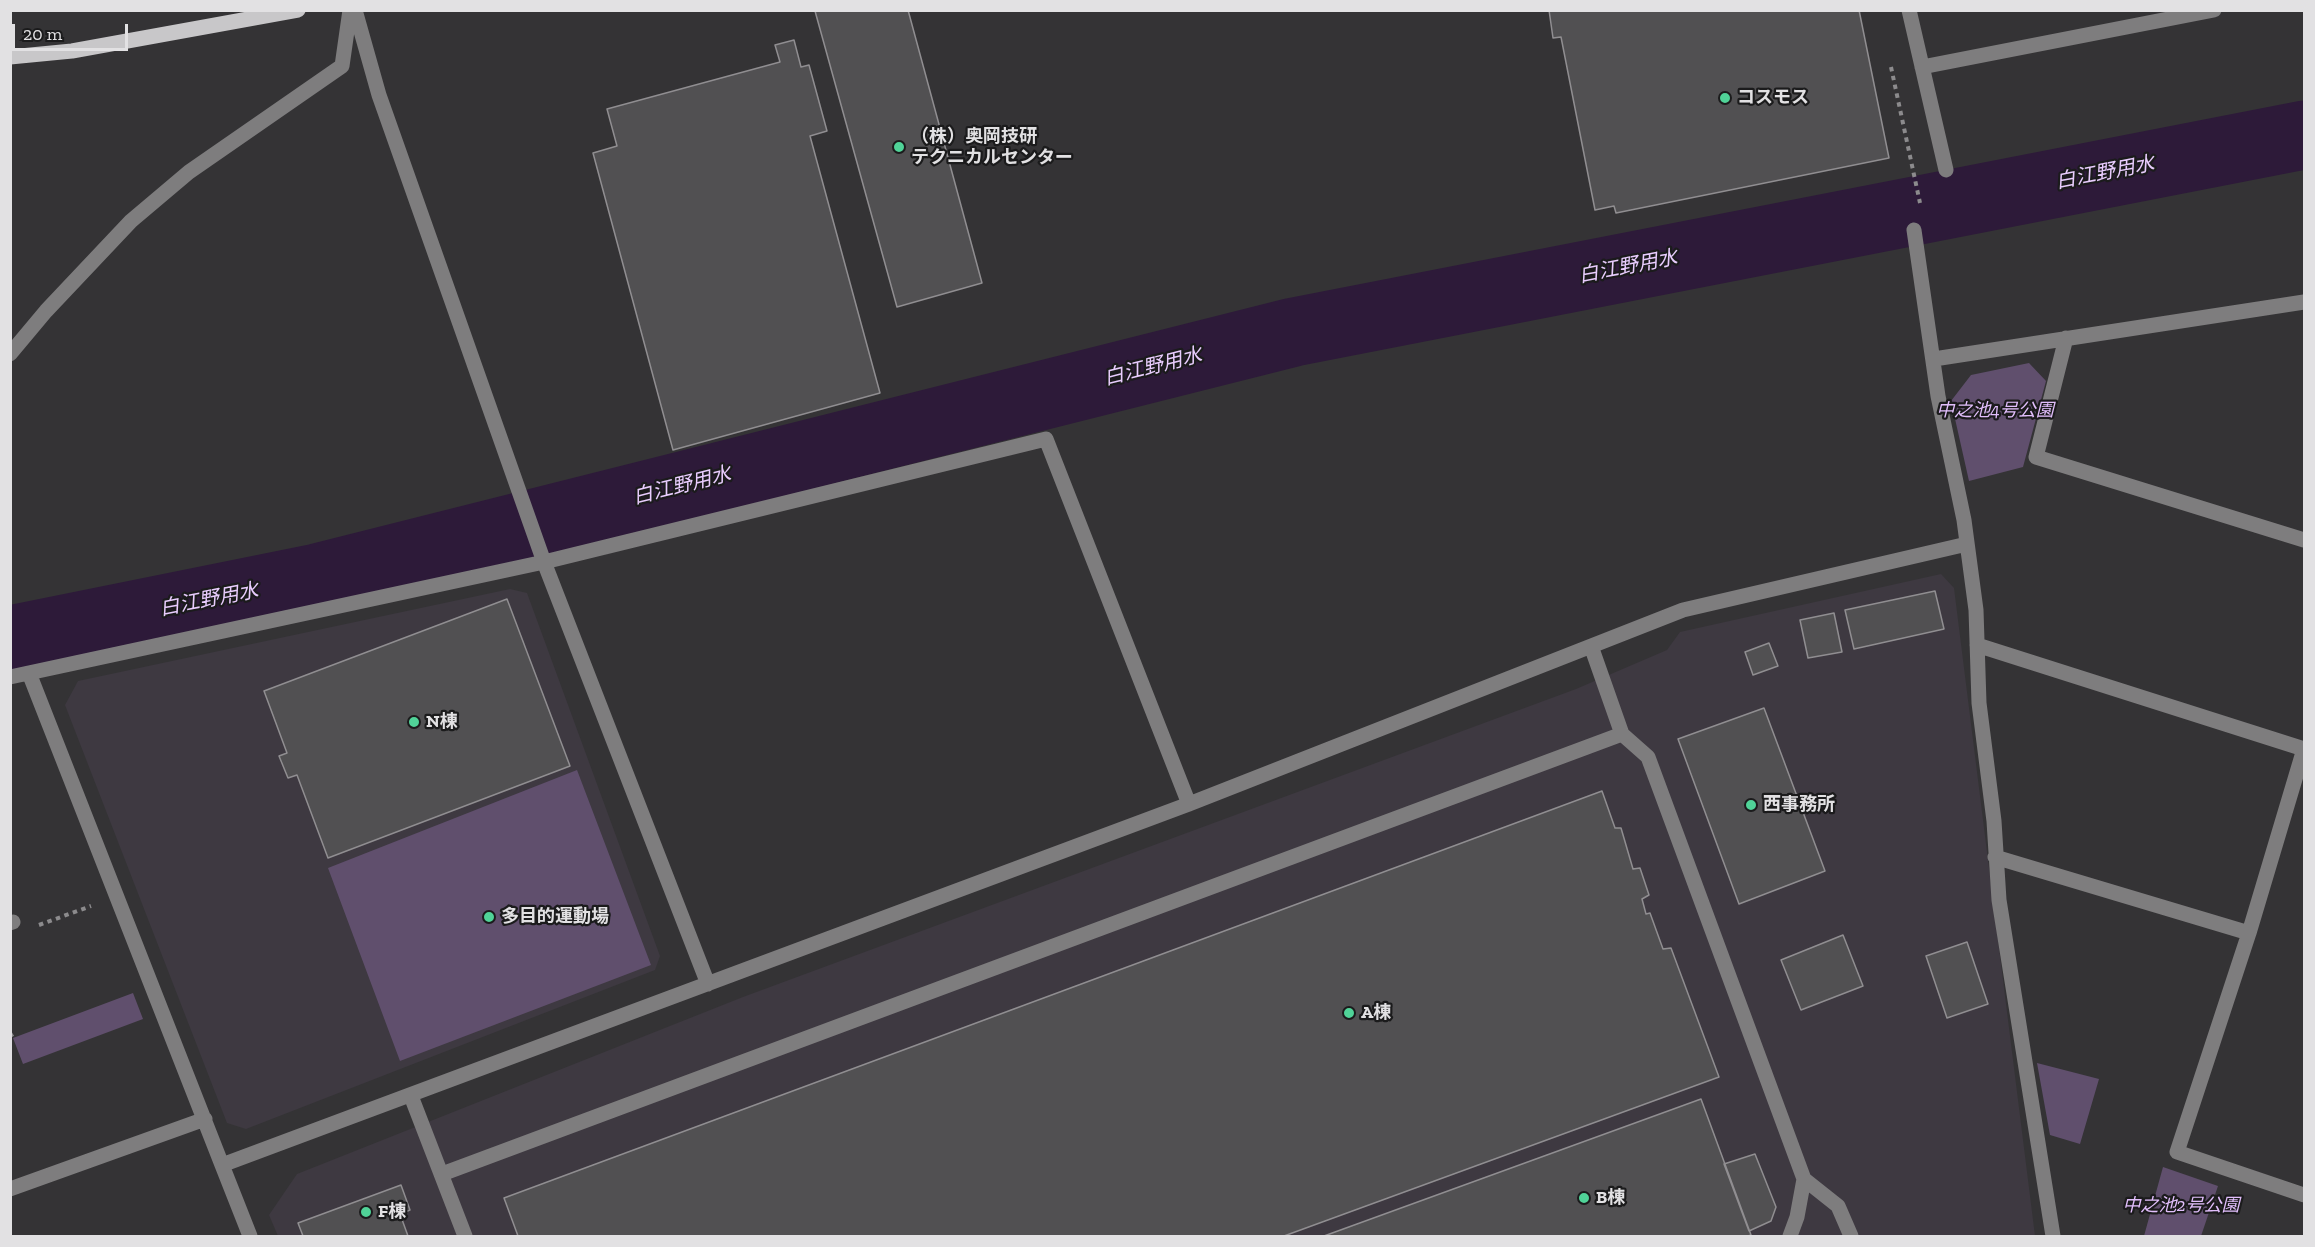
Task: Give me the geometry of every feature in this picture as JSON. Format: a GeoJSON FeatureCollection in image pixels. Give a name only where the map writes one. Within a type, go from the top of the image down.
{"type":"FeatureCollection","features":[{"type":"Feature","properties":{"kind":"main road"},"geometry":{"type":"LineString","coordinates":[[10,57],[72,51],[298,10]]}},
{"type":"Feature","properties":{"kind":"street"},"geometry":{"type":"LineString","coordinates":[[10,354],[46,311],[131,221],[189,172],[342,66],[352,10]]}},
{"type":"Feature","properties":{"kind":"street"},"geometry":{"type":"LineString","coordinates":[[352,10],[379,95],[544,562],[708,984]]}},
{"type":"Feature","properties":{"kind":"street"},"geometry":{"type":"LineString","coordinates":[[1909,10],[1946,170]]}},
{"type":"Feature","properties":{"kind":"street"},"geometry":{"type":"LineString","coordinates":[[1922,67],[2214,10]]}},
{"type":"Feature","properties":{"kind":"street"},"geometry":{"type":"LineString","coordinates":[[1914,230],[1938,396],[1964,520],[1976,610],[1979,703],[1994,821],[2000,900],[2051,1211],[2053,1236]]}},
{"type":"Feature","properties":{"kind":"street"},"geometry":{"type":"LineString","coordinates":[[1934,359],[2304,302]]}},
{"type":"Feature","properties":{"kind":"street"},"geometry":{"type":"LineString","coordinates":[[2066,338],[2036,457],[2304,540]]}},
{"type":"Feature","properties":{"kind":"street"},"geometry":{"type":"LineString","coordinates":[[10,677],[544,562],[1046,439],[1189,804]]}},
{"type":"Feature","properties":{"kind":"street"},"geometry":{"type":"LineString","coordinates":[[222,1165],[1189,804],[1683,610],[1967,544]]}},
{"type":"Feature","properties":{"kind":"street"},"geometry":{"type":"LineString","coordinates":[[1977,645],[2304,749],[2249,933],[2178,1152],[2304,1196]]}},
{"type":"Feature","properties":{"kind":"street"},"geometry":{"type":"LineString","coordinates":[[1591,646],[1622,734],[1648,757],[1804,1179],[1797,1217],[1790,1236]]}},
{"type":"Feature","properties":{"kind":"street"},"geometry":{"type":"LineString","coordinates":[[29,673],[249,1236]]}},
{"type":"Feature","properties":{"kind":"street"},"geometry":{"type":"LineString","coordinates":[[442,1174],[1622,734]]}},
{"type":"Feature","properties":{"kind":"street"},"geometry":{"type":"LineString","coordinates":[[1995,857],[2249,933]]}},
{"type":"Feature","properties":{"kind":"street"},"geometry":{"type":"LineString","coordinates":[[411,1096],[465,1236]]}},
{"type":"Feature","properties":{"kind":"street"},"geometry":{"type":"LineString","coordinates":[[10,1189],[205,1119]]}},
{"type":"Feature","properties":{"kind":"street"},"geometry":{"type":"LineString","coordinates":[[1804,1179],[1838,1206],[1851,1236]]}},
{"type":"Feature","properties":{"kind":"path"},"geometry":{"type":"LineString","coordinates":[[1888,56],[1918,191]]}},
{"type":"Feature","properties":{"kind":"path"},"geometry":{"type":"LineString","coordinates":[[12,922],[19,932],[117,896]]}},
{"type":"Feature","properties":{"kind":"path"},"geometry":{"type":"LineString","coordinates":[[10,1033],[13,1038]]}},
{"type":"Feature","properties":{"kind":"shaded area"},"geometry":{"type":"Polygon","coordinates":[[[1941,574],[1954,588],[2035,1236],[278,1236],[269,1215],[297,1174],[743,997],[1576,689],[1667,650],[1680,632],[1941,574]]]}},
{"type":"Feature","properties":{"kind":"shaded area"},"geometry":{"type":"Polygon","coordinates":[[[510,589],[527,593],[660,956],[655,970],[246,1129],[227,1123],[65,705],[78,681],[510,589]]]}},
{"type":"Feature","properties":{"kind":"green space","name":"中之池4号公園"},"geometry":{"type":"Polygon","coordinates":[[[2029,363],[2046,381],[2023,467],[1969,481],[1951,401],[1971,375],[2029,363]]]}},
{"type":"Feature","properties":{"kind":"green space","name":"多目的運動場"},"geometry":{"type":"Polygon","coordinates":[[[577,770],[651,965],[400,1061],[328,868],[577,770]]]}},
{"type":"Feature","properties":{"kind":"green space"},"geometry":{"type":"Polygon","coordinates":[[[133,993],[143,1019],[23,1064],[13,1038],[133,993]]]}},
{"type":"Feature","properties":{"kind":"green space"},"geometry":{"type":"Polygon","coordinates":[[[2037,1063],[2099,1079],[2080,1144],[2050,1135],[2037,1063]]]}},
{"type":"Feature","properties":{"kind":"green space","name":"中之池2号公園"},"geometry":{"type":"Polygon","coordinates":[[[2163,1167],[2218,1186],[2201,1236],[2144,1236],[2163,1167]]]}},
{"type":"Feature","properties":{"kind":"building","name":"（株）奥岡技研 テクニカルセンター"},"geometry":{"type":"Polygon","coordinates":[[[908,10],[982,283],[897,307],[815,11],[908,10]]]}},
{"type":"Feature","properties":{"kind":"building","name":"コスモス"},"geometry":{"type":"Polygon","coordinates":[[[1549,10],[1859,10],[1889,158],[1616,213],[1614,206],[1595,210],[1561,37],[1553,38],[1549,10]]]}},
{"type":"Feature","properties":{"kind":"building"},"geometry":{"type":"Polygon","coordinates":[[[794,40],[801,67],[809,65],[827,131],[810,136],[880,393],[673,450],[593,153],[617,146],[607,109],[780,62],[775,45],[794,40]]]}},
{"type":"Feature","properties":{"kind":"building"},"geometry":{"type":"Polygon","coordinates":[[[1935,591],[1944,629],[1854,649],[1845,610],[1935,591]]]}},
{"type":"Feature","properties":{"kind":"building","name":"N棟"},"geometry":{"type":"Polygon","coordinates":[[[507,599],[570,766],[328,858],[297,775],[288,778],[279,756],[287,753],[264,691],[507,599]]]}},
{"type":"Feature","properties":{"kind":"building"},"geometry":{"type":"Polygon","coordinates":[[[1834,613],[1842,652],[1808,658],[1800,620],[1834,613]]]}},
{"type":"Feature","properties":{"kind":"building"},"geometry":{"type":"Polygon","coordinates":[[[1769,643],[1778,666],[1753,675],[1745,652],[1769,643]]]}},
{"type":"Feature","properties":{"kind":"building","name":"西事務所"},"geometry":{"type":"Polygon","coordinates":[[[1764,708],[1825,871],[1739,904],[1678,739],[1764,708]]]}},
{"type":"Feature","properties":{"kind":"building","name":"A棟"},"geometry":{"type":"Polygon","coordinates":[[[1602,791],[1615,828],[1621,828],[1633,869],[1640,868],[1649,895],[1642,899],[1646,914],[1650,913],[1663,949],[1671,948],[1719,1077],[1284,1236],[518,1236],[504,1198],[1602,791]]]}},
{"type":"Feature","properties":{"kind":"building"},"geometry":{"type":"Polygon","coordinates":[[[1843,935],[1863,986],[1801,1010],[1781,960],[1843,935]]]}},
{"type":"Feature","properties":{"kind":"building"},"geometry":{"type":"Polygon","coordinates":[[[1967,942],[1988,1004],[1947,1018],[1926,956],[1967,942]]]}},
{"type":"Feature","properties":{"kind":"building","name":"B棟"},"geometry":{"type":"Polygon","coordinates":[[[1701,1099],[1751,1235],[1324,1236],[1701,1099]]]}},
{"type":"Feature","properties":{"kind":"building"},"geometry":{"type":"Polygon","coordinates":[[[1755,1154],[1776,1207],[1771,1221],[1749,1231],[1724,1164],[1755,1154]]]}},
{"type":"Feature","properties":{"kind":"building","name":"F棟"},"geometry":{"type":"Polygon","coordinates":[[[401,1185],[410,1210],[400,1214],[408,1236],[303,1236],[298,1223],[401,1185]]]}},
{"type":"Feature","properties":{"kind":"waterway","name":"白江野用水"},"geometry":{"type":"LineString","coordinates":[[10,640],[317,578],[1294,332],[2304,135]]}},
{"type":"Feature","properties":{"kind":"place","name":"コスモス"},"geometry":{"type":"Point","coordinates":[1725,98]}},
{"type":"Feature","properties":{"kind":"place","name":"（株）奥岡技研 テクニカルセンター"},"geometry":{"type":"Point","coordinates":[899,147]}},
{"type":"Feature","properties":{"kind":"place","name":"N棟"},"geometry":{"type":"Point","coordinates":[414,722]}},
{"type":"Feature","properties":{"kind":"place","name":"西事務所"},"geometry":{"type":"Point","coordinates":[1751,805]}},
{"type":"Feature","properties":{"kind":"place","name":"多目的運動場"},"geometry":{"type":"Point","coordinates":[489,917]}},
{"type":"Feature","properties":{"kind":"place","name":"A棟"},"geometry":{"type":"Point","coordinates":[1349,1013]}},
{"type":"Feature","properties":{"kind":"place","name":"B棟"},"geometry":{"type":"Point","coordinates":[1584,1198]}},
{"type":"Feature","properties":{"kind":"place","name":"F棟"},"geometry":{"type":"Point","coordinates":[366,1212]}}]}
